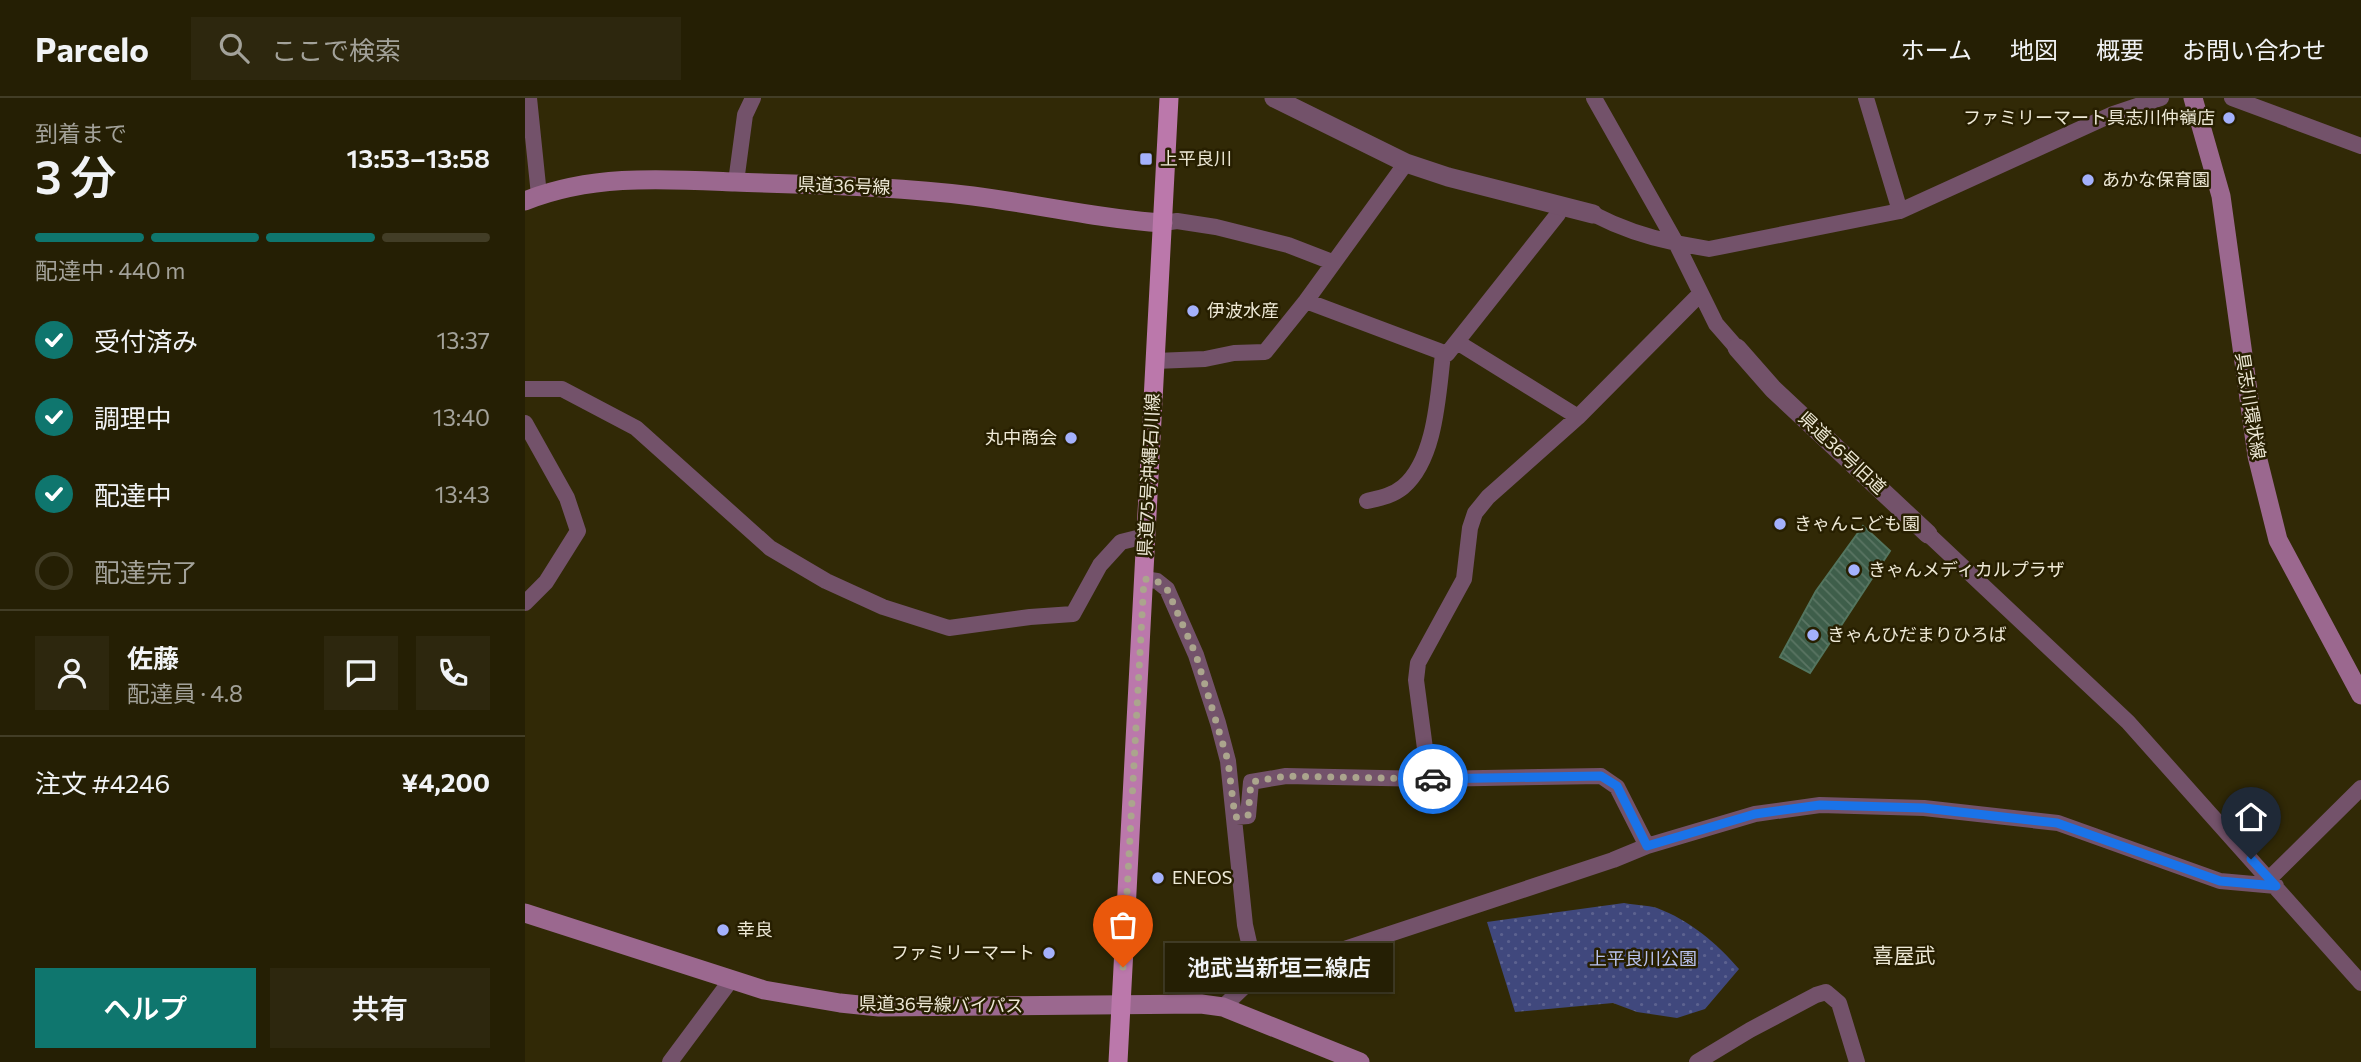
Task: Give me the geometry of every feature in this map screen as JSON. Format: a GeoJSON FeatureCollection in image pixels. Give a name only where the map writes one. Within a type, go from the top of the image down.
{"type":"FeatureCollection","features":[{"type":"Feature","properties":{"kind":"main road","name":"具志川環状線"},"geometry":{"type":"LineString","coordinates":[[2193,98],[2221,196],[2257,456],[2278,540],[2361,695]]}},
{"type":"Feature","properties":{"kind":"main road","name":"県道75号沖縄石川線"},"geometry":{"type":"LineString","coordinates":[[1118,1062],[1163,223],[1165,99]]}},
{"type":"Feature","properties":{"kind":"main road","name":"県道36号線"},"geometry":{"type":"LineString","coordinates":[[532,198],[593,182],[653,178],[893,187],[974,196],[1132,221],[1163,223]]}},
{"type":"Feature","properties":{"kind":"main road","name":"県道36号線バイパス"},"geometry":{"type":"LineString","coordinates":[[525,913],[731,980],[802,998],[879,1007],[1201,1004],[1223,1007],[1360,1062]]}},
{"type":"Feature","properties":{"kind":"street"},"geometry":{"type":"LineString","coordinates":[[529,98],[532,198]]}},
{"type":"Feature","properties":{"kind":"street"},"geometry":{"type":"LineString","coordinates":[[736,182],[745,115],[753,98]]}},
{"type":"Feature","properties":{"kind":"street"},"geometry":{"type":"LineString","coordinates":[[1274,98],[1406,163],[1448,177],[1593,214],[1623,229],[1652,239],[1709,249],[1900,211],[2113,114],[2161,98]]}},
{"type":"Feature","properties":{"kind":"street","name":"県道36号旧道"},"geometry":{"type":"LineString","coordinates":[[1594,98],[1676,243],[1716,324],[1773,389],[2128,722],[2361,983]]}},
{"type":"Feature","properties":{"kind":"street"},"geometry":{"type":"LineString","coordinates":[[1866,98],[1900,211]]}},
{"type":"Feature","properties":{"kind":"street"},"geometry":{"type":"LineString","coordinates":[[2232,98],[2361,146]]}},
{"type":"Feature","properties":{"kind":"street"},"geometry":{"type":"LineString","coordinates":[[1155,361],[1265,352],[1306,301],[1406,163]]}},
{"type":"Feature","properties":{"kind":"street"},"geometry":{"type":"LineString","coordinates":[[1306,301],[1447,354],[1558,214],[1559,205]]}},
{"type":"Feature","properties":{"kind":"street"},"geometry":{"type":"LineString","coordinates":[[1163,223],[1177,221],[1216,227],[1288,245],[1332,262]]}},
{"type":"Feature","properties":{"kind":"street"},"geometry":{"type":"LineString","coordinates":[[1429,779],[1416,680],[1418,663],[1464,579],[1475,513],[1488,497],[1578,417],[1700,294]]}},
{"type":"Feature","properties":{"kind":"street"},"geometry":{"type":"LineString","coordinates":[[1457,342],[1578,417]]}},
{"type":"Feature","properties":{"kind":"street"},"geometry":{"type":"LineString","coordinates":[[1367,501],[1387,497],[1403,487],[1416,472],[1437,415],[1443,354]]}},
{"type":"Feature","properties":{"kind":"street"},"geometry":{"type":"LineString","coordinates":[[525,389],[562,389],[636,428],[770,548],[827,581],[883,607],[949,628],[1073,614],[1100,565],[1121,542],[1145,536]]}},
{"type":"Feature","properties":{"kind":"street"},"geometry":{"type":"LineString","coordinates":[[525,423],[567,498],[578,531],[546,582],[525,603]]}},
{"type":"Feature","properties":{"kind":"street"},"geometry":{"type":"LineString","coordinates":[[1144,579],[1157,581],[1167,589],[1196,655],[1228,761],[1245,925],[1257,978]]}},
{"type":"Feature","properties":{"kind":"street"},"geometry":{"type":"LineString","coordinates":[[1235,817],[1248,816],[1251,782],[1286,776],[1429,779],[1601,776],[1617,786],[1647,846]]}},
{"type":"Feature","properties":{"kind":"street"},"geometry":{"type":"LineString","coordinates":[[1223,1007],[1250,981],[1257,978],[1613,860],[1647,846],[1755,814],[1820,805],[1924,808],[2057,823],[2220,881],[2272,883],[2361,788]]}},
{"type":"Feature","properties":{"kind":"street"},"geometry":{"type":"LineString","coordinates":[[670,1062],[731,980]]}},
{"type":"Feature","properties":{"kind":"street"},"geometry":{"type":"LineString","coordinates":[[1697,1062],[1718,1056],[1805,1001],[1826,992],[1839,1003],[1857,1062]]}},
{"type":"Feature","properties":{"kind":"green space","name":"上平良川公園"},"geometry":{"type":"Polygon","coordinates":[[[1624,903],[1657,908],[1680,919],[1712,941],[1739,969],[1705,1009],[1677,1018],[1637,1012],[1613,1003],[1515,1012],[1487,922],[1624,903]]]}},
{"type":"Feature","properties":{"kind":"building"},"geometry":{"type":"Polygon","coordinates":[[[1863,526],[1890,551],[1810,673],[1780,657],[1816,591],[1863,526]]]}},
{"type":"Feature","properties":{"kind":"way so far"},"geometry":{"type":"LineString","coordinates":[[1123,967],[1144,579],[1157,581],[1167,589],[1196,655],[1228,761],[1235,817],[1248,816],[1251,782],[1286,776],[1433,779]]}},
{"type":"Feature","properties":{"kind":"place","name":"ファミリーマート具志川仲嶺店"},"geometry":{"type":"Point","coordinates":[2229,118]}},
{"type":"Feature","properties":{"kind":"place","name":"上平良川"},"geometry":{"type":"Point","coordinates":[1146,159]}},
{"type":"Feature","properties":{"kind":"place","name":"あかな保育園"},"geometry":{"type":"Point","coordinates":[2088,180]}},
{"type":"Feature","properties":{"kind":"place","name":"伊波水産"},"geometry":{"type":"Point","coordinates":[1193,311]}},
{"type":"Feature","properties":{"kind":"place","name":"丸中商会"},"geometry":{"type":"Point","coordinates":[1071,438]}},
{"type":"Feature","properties":{"kind":"place","name":"きゃんこども園"},"geometry":{"type":"Point","coordinates":[1780,524]}},
{"type":"Feature","properties":{"kind":"place","name":"きゃんメディカルプラザ"},"geometry":{"type":"Point","coordinates":[1854,570]}},
{"type":"Feature","properties":{"kind":"place","name":"きゃんひだまりひろば"},"geometry":{"type":"Point","coordinates":[1813,635]}},
{"type":"Feature","properties":{"kind":"place","name":"ENEOS"},"geometry":{"type":"Point","coordinates":[1158,878]}},
{"type":"Feature","properties":{"kind":"place","name":"幸良"},"geometry":{"type":"Point","coordinates":[723,930]}},
{"type":"Feature","properties":{"kind":"place","name":"ファミリーマート"},"geometry":{"type":"Point","coordinates":[1049,953]}},
{"type":"Feature","properties":{"kind":"place","name":"池武当新垣三線店"},"geometry":{"type":"Point","coordinates":[1123,967]}},
{"type":"Feature","properties":{"kind":"district","name":"喜屋武"},"geometry":{"type":"Point","coordinates":[1904,956]}},
{"type":"Feature","properties":{"kind":"route"},"geometry":{"type":"LineString","coordinates":[[1433,779],[1601,776],[1617,786],[1647,846],[1755,814],[1820,805],[1924,808],[2057,823],[2220,881],[2276,886],[2251,859]]}}]}
